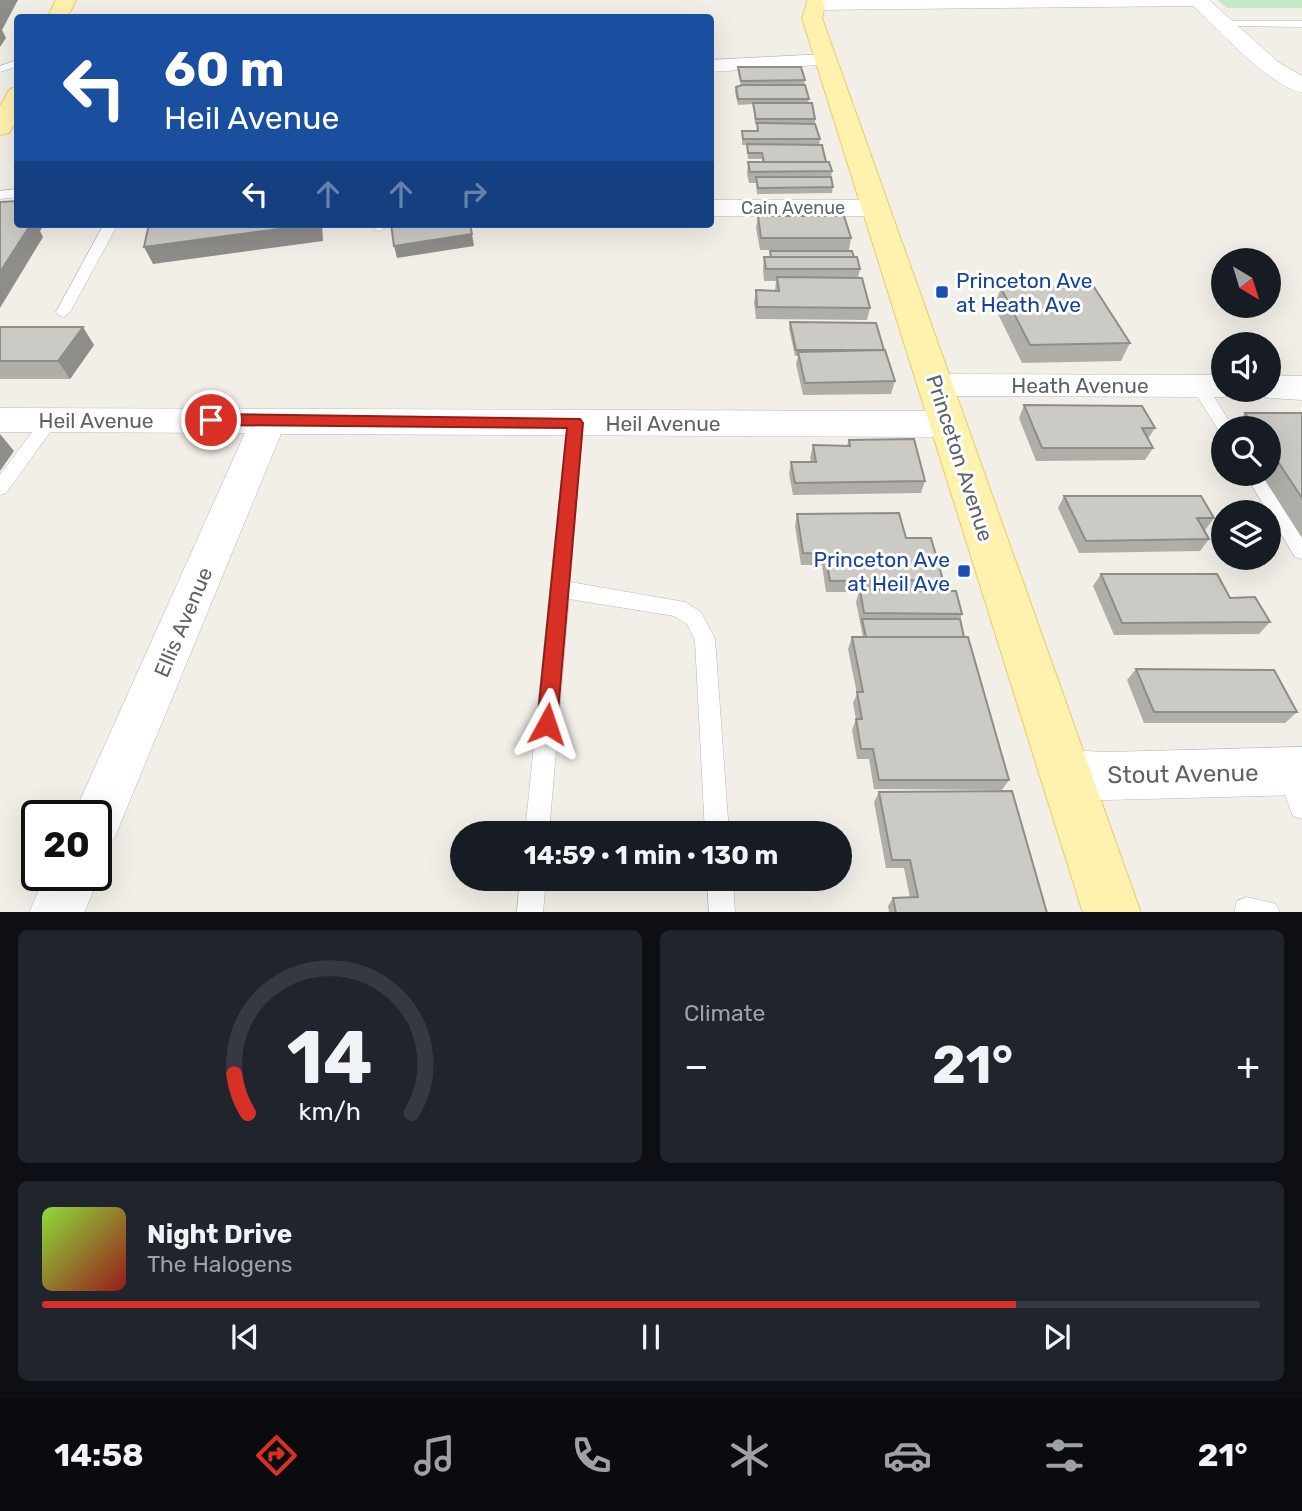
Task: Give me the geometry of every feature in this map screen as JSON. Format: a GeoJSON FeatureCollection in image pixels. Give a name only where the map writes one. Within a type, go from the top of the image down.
{"type":"FeatureCollection","features":[{"type":"Feature","properties":{"kind":"main road","name":"Princeton Avenue"},"geometry":{"type":"LineString","coordinates":[[816,1],[812,18],[1112,912]]}},
{"type":"Feature","properties":{"kind":"street"},"geometry":{"type":"LineString","coordinates":[[816,1],[1208,9],[1271,66],[1302,86]]}},
{"type":"Feature","properties":{"kind":"street"},"geometry":{"type":"LineString","coordinates":[[714,66],[827,60]]}},
{"type":"Feature","properties":{"kind":"street","name":"Cain Avenue"},"geometry":{"type":"LineString","coordinates":[[714,208],[877,208]]}},
{"type":"Feature","properties":{"kind":"street","name":"Heath Avenue"},"geometry":{"type":"LineString","coordinates":[[936,385],[1211,386]]}},
{"type":"Feature","properties":{"kind":"street"},"geometry":{"type":"LineString","coordinates":[[1281,387],[1302,387]]}},
{"type":"Feature","properties":{"kind":"street","name":"Heil Avenue"},"geometry":{"type":"LineString","coordinates":[[0,420],[948,424]]}},
{"type":"Feature","properties":{"kind":"street","name":"Ellis Avenue"},"geometry":{"type":"LineString","coordinates":[[105,800],[268,421]]}},
{"type":"Feature","properties":{"kind":"street","name":"Stout Avenue"},"geometry":{"type":"LineString","coordinates":[[1065,774],[1297,783]]}},
{"type":"Feature","properties":{"kind":"street"},"geometry":{"type":"LineString","coordinates":[[56,912],[66,891]]}},
{"type":"Feature","properties":{"kind":"lane"},"geometry":{"type":"LineString","coordinates":[[1208,9],[1302,24]]}},
{"type":"Feature","properties":{"kind":"lane"},"geometry":{"type":"LineString","coordinates":[[63,312],[109,228]]}},
{"type":"Feature","properties":{"kind":"lane"},"geometry":{"type":"LineString","coordinates":[[0,488],[50,420]]}},
{"type":"Feature","properties":{"kind":"lane"},"geometry":{"type":"LineString","coordinates":[[538,821],[575,423]]}},
{"type":"Feature","properties":{"kind":"lane"},"geometry":{"type":"LineString","coordinates":[[1261,486],[1302,551]]}},
{"type":"Feature","properties":{"kind":"lane"},"geometry":{"type":"LineString","coordinates":[[559,589],[678,608],[694,618],[705,639],[716,821]]}},
{"type":"Feature","properties":{"kind":"lane"},"geometry":{"type":"LineString","coordinates":[[530,912],[532,891]]}},
{"type":"Feature","properties":{"kind":"lane"},"geometry":{"type":"LineString","coordinates":[[721,891],[722,912]]}},
{"type":"Feature","properties":{"kind":"green space"},"geometry":{"type":"Polygon","coordinates":[[[1218,0],[1302,0],[1302,8],[1227,8],[1218,0]]]}},
{"type":"Feature","properties":{"kind":"building"},"geometry":{"type":"Polygon","coordinates":[[[738,67],[801,67],[805,80],[741,81],[738,67]]]}},
{"type":"Feature","properties":{"kind":"building"},"geometry":{"type":"Polygon","coordinates":[[[805,85],[809,99],[738,99],[736,87],[805,85]]]}},
{"type":"Feature","properties":{"kind":"building"},"geometry":{"type":"Polygon","coordinates":[[[753,103],[812,103],[815,119],[756,119],[753,103]]]}},
{"type":"Feature","properties":{"kind":"building"},"geometry":{"type":"Polygon","coordinates":[[[757,123],[815,124],[820,139],[743,139],[742,131],[758,131],[757,123]]]}},
{"type":"Feature","properties":{"kind":"building"},"geometry":{"type":"Polygon","coordinates":[[[747,144],[822,145],[826,162],[764,162],[762,153],[748,153],[747,144]]]}},
{"type":"Feature","properties":{"kind":"building"},"geometry":{"type":"Polygon","coordinates":[[[748,162],[829,162],[832,171],[750,172],[748,162]]]}},
{"type":"Feature","properties":{"kind":"building"},"geometry":{"type":"Polygon","coordinates":[[[756,177],[831,177],[833,187],[758,188],[756,177]]]}},
{"type":"Feature","properties":{"kind":"building"},"geometry":{"type":"Polygon","coordinates":[[[14,201],[14,228],[28,228],[0,272],[0,202],[14,201]]]}},
{"type":"Feature","properties":{"kind":"building"},"geometry":{"type":"Polygon","coordinates":[[[758,216],[844,216],[851,238],[761,238],[758,216]]]}},
{"type":"Feature","properties":{"kind":"building"},"geometry":{"type":"Polygon","coordinates":[[[148,228],[287,228],[144,247],[148,228]]]}},
{"type":"Feature","properties":{"kind":"building"},"geometry":{"type":"Polygon","coordinates":[[[392,228],[471,228],[472,234],[394,246],[392,228]]]}},
{"type":"Feature","properties":{"kind":"building"},"geometry":{"type":"Polygon","coordinates":[[[770,251],[852,251],[854,257],[771,257],[770,251]]]}},
{"type":"Feature","properties":{"kind":"building"},"geometry":{"type":"Polygon","coordinates":[[[764,257],[857,257],[860,269],[766,269],[764,257]]]}},
{"type":"Feature","properties":{"kind":"building"},"geometry":{"type":"Polygon","coordinates":[[[777,277],[862,278],[870,308],[757,307],[756,290],[779,291],[777,277]]]}},
{"type":"Feature","properties":{"kind":"building"},"geometry":{"type":"Polygon","coordinates":[[[1094,287],[1130,343],[1030,345],[1001,288],[1094,287]]]}},
{"type":"Feature","properties":{"kind":"building"},"geometry":{"type":"Polygon","coordinates":[[[790,322],[876,323],[884,350],[796,350],[790,322]]]}},
{"type":"Feature","properties":{"kind":"building"},"geometry":{"type":"Polygon","coordinates":[[[0,327],[83,327],[58,361],[0,361],[0,327]]]}},
{"type":"Feature","properties":{"kind":"building"},"geometry":{"type":"Polygon","coordinates":[[[885,350],[895,381],[805,383],[798,352],[885,350]]]}},
{"type":"Feature","properties":{"kind":"building"},"geometry":{"type":"Polygon","coordinates":[[[1024,405],[1142,406],[1155,428],[1142,428],[1153,448],[1042,448],[1024,405]]]}},
{"type":"Feature","properties":{"kind":"building"},"geometry":{"type":"Polygon","coordinates":[[[1245,413],[1302,413],[1302,498],[1281,466],[1281,416],[1247,416],[1245,413]]]}},
{"type":"Feature","properties":{"kind":"building"},"geometry":{"type":"Polygon","coordinates":[[[914,439],[925,481],[795,483],[791,462],[816,462],[813,445],[850,446],[849,440],[914,439]]]}},
{"type":"Feature","properties":{"kind":"building"},"geometry":{"type":"Polygon","coordinates":[[[1064,496],[1201,496],[1211,513],[1211,518],[1197,518],[1209,539],[1086,541],[1064,496]]]}},
{"type":"Feature","properties":{"kind":"building"},"geometry":{"type":"Polygon","coordinates":[[[899,513],[906,538],[931,538],[943,580],[830,581],[825,554],[803,553],[797,514],[899,513]]]}},
{"type":"Feature","properties":{"kind":"building"},"geometry":{"type":"Polygon","coordinates":[[[1101,574],[1217,574],[1230,598],[1255,597],[1270,622],[1122,623],[1101,574]]]}},
{"type":"Feature","properties":{"kind":"building"},"geometry":{"type":"Polygon","coordinates":[[[860,590],[956,591],[962,614],[864,613],[860,590]]]}},
{"type":"Feature","properties":{"kind":"building"},"geometry":{"type":"Polygon","coordinates":[[[862,619],[960,619],[964,637],[866,637],[862,619]]]}},
{"type":"Feature","properties":{"kind":"building"},"geometry":{"type":"Polygon","coordinates":[[[852,637],[968,637],[1009,780],[879,780],[873,749],[861,749],[856,719],[862,719],[857,692],[863,692],[852,637]]]}},
{"type":"Feature","properties":{"kind":"building"},"geometry":{"type":"Polygon","coordinates":[[[1136,669],[1274,670],[1297,712],[1154,712],[1136,669]]]}},
{"type":"Feature","properties":{"kind":"building"},"geometry":{"type":"Polygon","coordinates":[[[1012,791],[1047,912],[896,912],[893,898],[918,897],[910,860],[892,860],[879,792],[1012,791]]]}},
{"type":"Feature","properties":{"kind":"place","name":"Princeton Ave at Heath Ave"},"geometry":{"type":"Point","coordinates":[942,292]}},
{"type":"Feature","properties":{"kind":"place","name":"Princeton Ave at Heil Ave"},"geometry":{"type":"Point","coordinates":[964,571]}},
{"type":"Feature","properties":{"kind":"route"},"geometry":{"type":"LineString","coordinates":[[211,420],[575,423],[547,724]]}}]}
